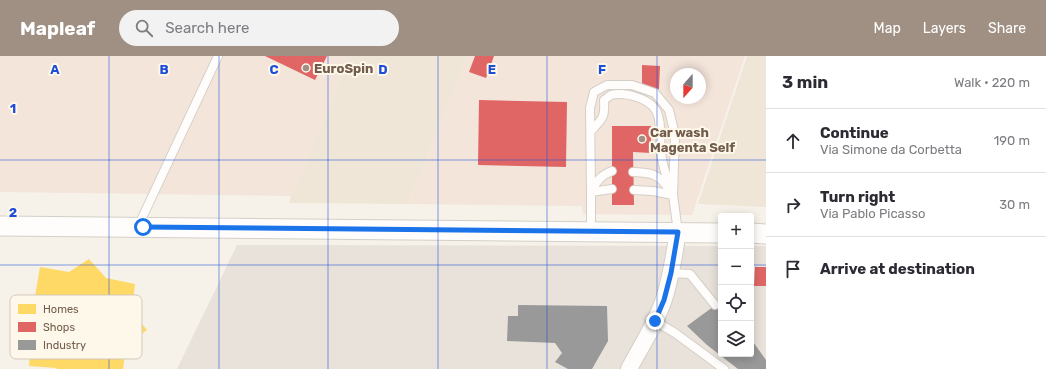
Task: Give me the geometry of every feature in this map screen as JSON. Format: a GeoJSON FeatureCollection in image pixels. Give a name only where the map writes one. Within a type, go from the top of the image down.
{"type":"FeatureCollection","features":[{"type":"Feature","properties":{"kind":"street"},"geometry":{"type":"LineString","coordinates":[[0,226],[718,233]]}},
{"type":"Feature","properties":{"kind":"street"},"geometry":{"type":"LineString","coordinates":[[629,369],[655,321],[664,300],[671,273],[678,232]]}},
{"type":"Feature","properties":{"kind":"street"},"geometry":{"type":"LineString","coordinates":[[754,233],[766,234]]}},
{"type":"Feature","properties":{"kind":"lane"},"geometry":{"type":"LineString","coordinates":[[143,227],[142,218],[218,56]]}},
{"type":"Feature","properties":{"kind":"lane"},"geometry":{"type":"LineString","coordinates":[[591,231],[590,108],[594,92],[607,85],[632,85],[654,93],[669,110],[675,134],[673,195],[678,232]]}},
{"type":"Feature","properties":{"kind":"lane"},"geometry":{"type":"LineString","coordinates":[[591,131],[603,118],[604,100],[612,94],[629,95],[644,99],[655,109],[661,123],[661,152],[664,170],[673,195]]}},
{"type":"Feature","properties":{"kind":"lane"},"geometry":{"type":"LineString","coordinates":[[591,192],[597,180],[603,174],[612,171]]}},
{"type":"Feature","properties":{"kind":"lane"},"geometry":{"type":"LineString","coordinates":[[634,172],[656,175],[664,182],[673,195]]}},
{"type":"Feature","properties":{"kind":"lane"},"geometry":{"type":"LineString","coordinates":[[591,192],[612,189]]}},
{"type":"Feature","properties":{"kind":"lane"},"geometry":{"type":"LineString","coordinates":[[634,190],[653,191],[673,195]]}},
{"type":"Feature","properties":{"kind":"lane"},"geometry":{"type":"LineString","coordinates":[[671,273],[690,274],[715,305]]}},
{"type":"Feature","properties":{"kind":"lane"},"geometry":{"type":"LineString","coordinates":[[655,321],[675,333],[724,369]]}},
{"type":"Feature","properties":{"kind":"shaded area"},"geometry":{"type":"Polygon","coordinates":[[[0,56],[351,56],[291,196],[0,192],[0,56]]]}},
{"type":"Feature","properties":{"kind":"shaded area"},"geometry":{"type":"Polygon","coordinates":[[[351,56],[468,56],[408,204],[289,203],[291,196],[351,56]]]}},
{"type":"Feature","properties":{"kind":"shaded area"},"geometry":{"type":"Polygon","coordinates":[[[468,56],[745,56],[692,215],[583,214],[582,206],[408,204],[468,56]]]}},
{"type":"Feature","properties":{"kind":"shaded area"},"geometry":{"type":"Polygon","coordinates":[[[747,56],[766,56],[766,207],[698,204],[747,56]]]}},
{"type":"Feature","properties":{"kind":"shaded area"},"geometry":{"type":"Polygon","coordinates":[[[237,245],[718,246],[718,357],[754,357],[754,246],[766,246],[766,369],[177,369],[237,245]]]}},
{"type":"Feature","properties":{"kind":"building: Homes"},"geometry":{"type":"Polygon","coordinates":[[[89,259],[106,278],[135,284],[134,295],[35,295],[40,267],[69,272],[89,259]]]}},
{"type":"Feature","properties":{"kind":"building: Homes"},"geometry":{"type":"Polygon","coordinates":[[[142,324],[147,330],[142,334],[142,324]]]}},
{"type":"Feature","properties":{"kind":"building: Homes"},"geometry":{"type":"Polygon","coordinates":[[[29,359],[124,359],[123,369],[57,369],[29,366],[29,359]]]}},
{"type":"Feature","properties":{"kind":"building: Shops","name":"EuroSpin"},"geometry":{"type":"Polygon","coordinates":[[[265,56],[327,56],[315,80],[265,56]]]}},
{"type":"Feature","properties":{"kind":"building: Shops"},"geometry":{"type":"Polygon","coordinates":[[[475,56],[494,56],[486,78],[469,72],[475,56]]]}},
{"type":"Feature","properties":{"kind":"building: Shops"},"geometry":{"type":"Polygon","coordinates":[[[642,65],[660,66],[659,89],[642,88],[642,65]]]}},
{"type":"Feature","properties":{"kind":"building: Shops"},"geometry":{"type":"Polygon","coordinates":[[[479,100],[567,102],[566,167],[478,165],[479,100]]]}},
{"type":"Feature","properties":{"kind":"building: Shops"},"geometry":{"type":"Polygon","coordinates":[[[612,126],[651,126],[651,153],[633,152],[634,205],[612,205],[612,126]]]}},
{"type":"Feature","properties":{"kind":"building: Shops"},"geometry":{"type":"Polygon","coordinates":[[[755,267],[766,267],[766,286],[754,286],[755,267]]]}},
{"type":"Feature","properties":{"kind":"building: Industry"},"geometry":{"type":"Polygon","coordinates":[[[718,303],[718,354],[707,345],[687,326],[718,303]]]}},
{"type":"Feature","properties":{"kind":"building: Industry"},"geometry":{"type":"Polygon","coordinates":[[[518,305],[607,306],[608,341],[592,369],[568,369],[555,362],[562,353],[555,343],[507,341],[508,316],[518,316],[518,305]]]}},
{"type":"Feature","properties":{"kind":"building: Industry"},"geometry":{"type":"Polygon","coordinates":[[[754,343],[766,360],[766,369],[738,369],[722,357],[754,357],[754,343]]]}},
{"type":"Feature","properties":{"kind":"place","name":"EuroSpin"},"geometry":{"type":"Point","coordinates":[306,68]}},
{"type":"Feature","properties":{"kind":"place","name":"Car wash Magenta Self"},"geometry":{"type":"Point","coordinates":[642,139]}},
{"type":"Feature","properties":{"kind":"route"},"geometry":{"type":"LineString","coordinates":[[143,227],[678,232],[671,273],[664,300],[655,321]]}}]}
